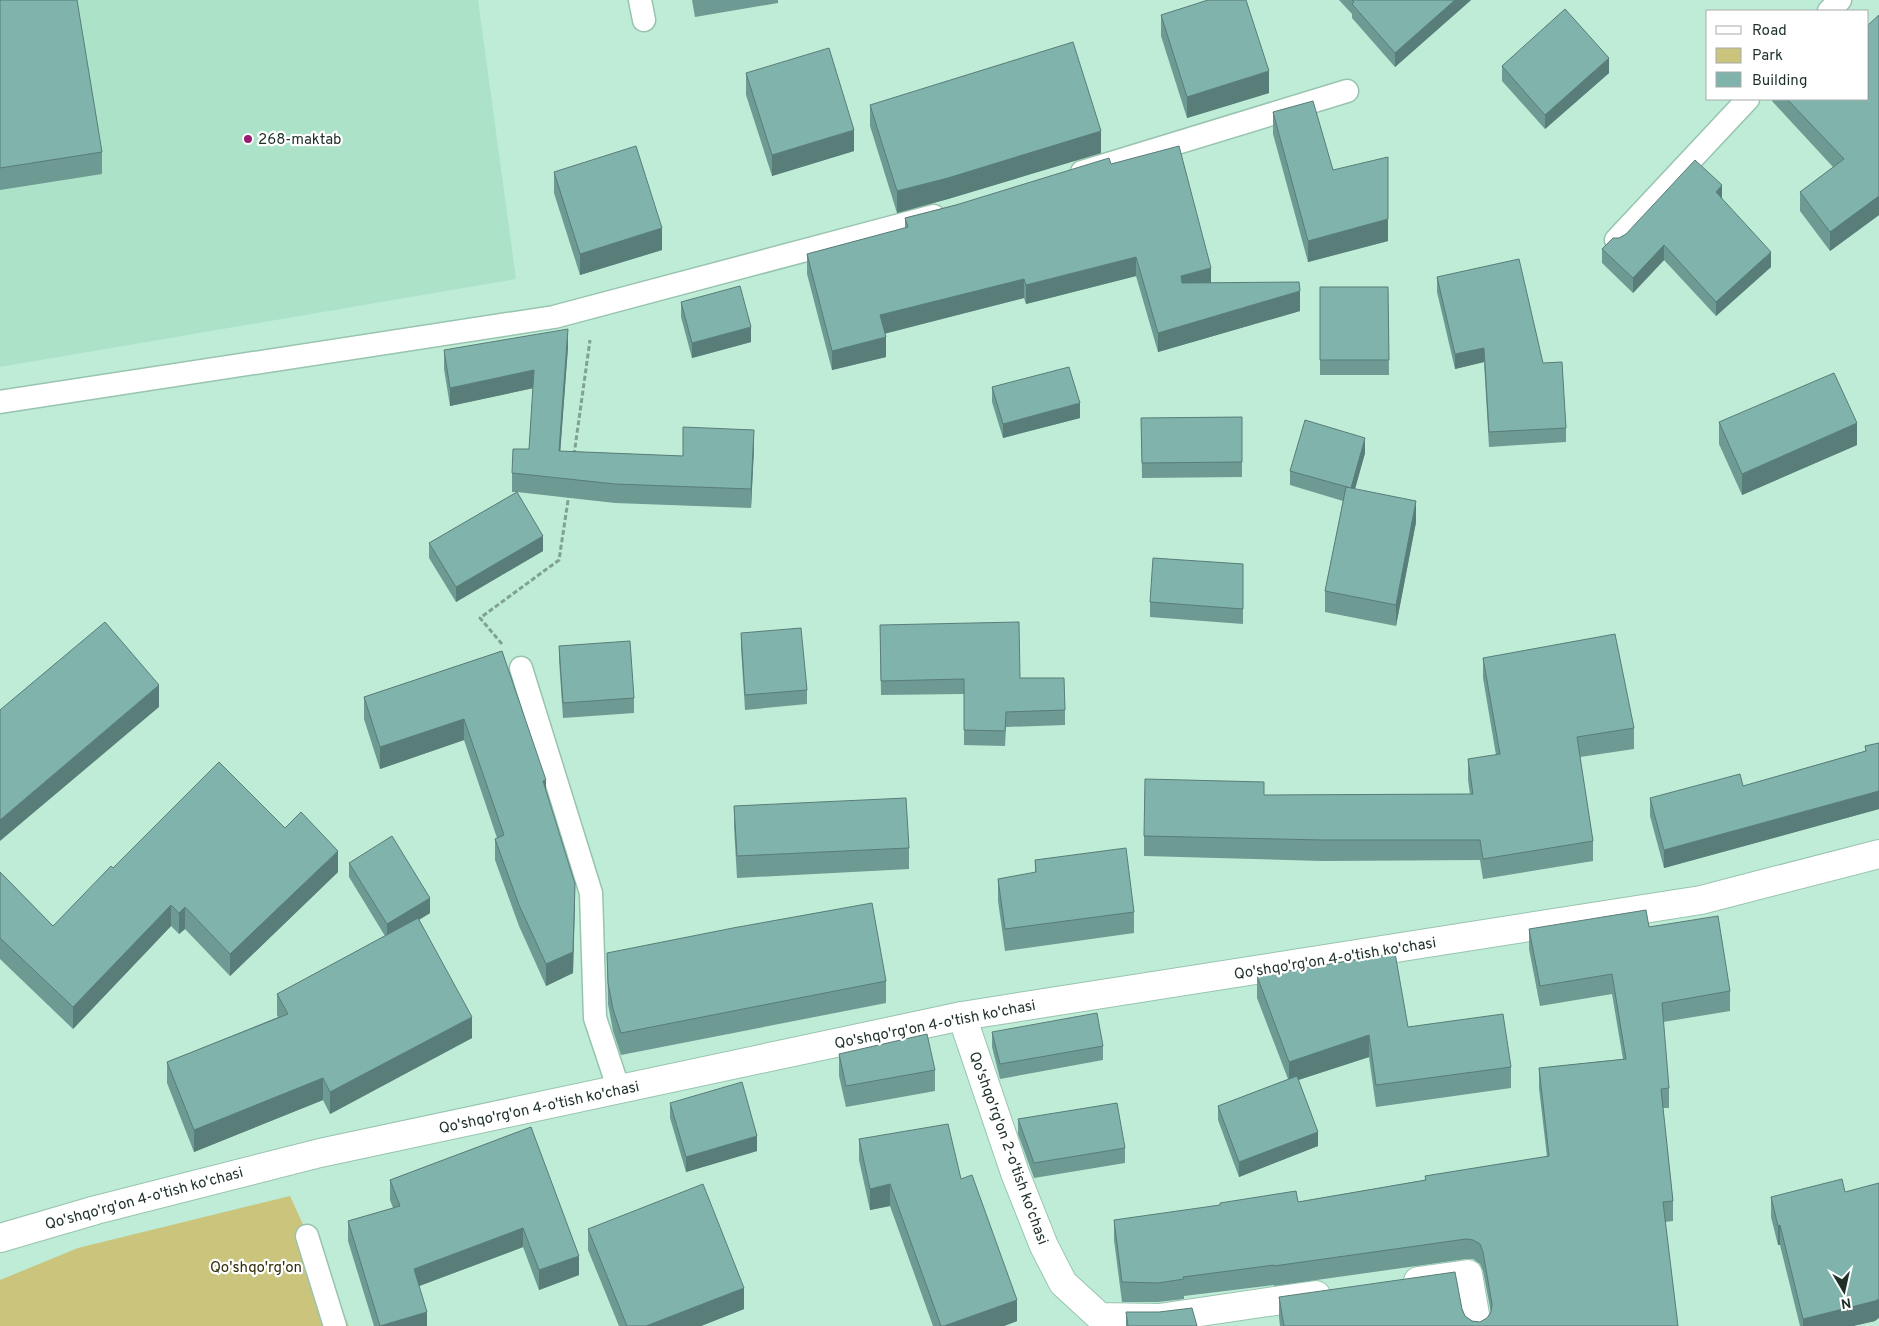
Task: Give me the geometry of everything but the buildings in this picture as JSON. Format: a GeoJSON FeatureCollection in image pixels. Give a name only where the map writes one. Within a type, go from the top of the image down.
{"type":"FeatureCollection","features":[{"type":"Feature","properties":{"kind":"street","name":"Qo'shqo'rg'on 4-o'tish ko'chasi"},"geometry":{"type":"LineString","coordinates":[[0,1238],[96,1210],[320,1153],[962,1016],[1701,900],[1879,854]]}},
{"type":"Feature","properties":{"kind":"street","name":"Qo'shqo'rg'on 2-o'tish ko'chasi"},"geometry":{"type":"LineString","coordinates":[[962,1016],[1015,1173],[1044,1246],[1063,1283],[1094,1322],[1159,1318],[1342,1292]]}},
{"type":"Feature","properties":{"kind":"street"},"geometry":{"type":"LineString","coordinates":[[1390,1285],[1468,1274],[1477,1326]]}},
{"type":"Feature","properties":{"kind":"lane"},"geometry":{"type":"LineString","coordinates":[[1830,10],[1840,0]]}},
{"type":"Feature","properties":{"kind":"lane"},"geometry":{"type":"LineString","coordinates":[[1065,177],[1347,91]]}},
{"type":"Feature","properties":{"kind":"lane"},"geometry":{"type":"LineString","coordinates":[[1616,240],[1747,100]]}},
{"type":"Feature","properties":{"kind":"lane"},"geometry":{"type":"LineString","coordinates":[[0,402],[554,317],[952,212]]}},
{"type":"Feature","properties":{"kind":"lane"},"geometry":{"type":"LineString","coordinates":[[521,668],[591,893],[595,1018],[618,1090]]}},
{"type":"Feature","properties":{"kind":"lane"},"geometry":{"type":"LineString","coordinates":[[307,1236],[335,1326]]}},
{"type":"Feature","properties":{"kind":"path"},"geometry":{"type":"LineString","coordinates":[[554,317],[592,330],[573,464]]}},
{"type":"Feature","properties":{"kind":"path"},"geometry":{"type":"LineString","coordinates":[[521,668],[480,618],[559,560],[569,493]]}},
{"type":"Feature","properties":{"kind":"shaded area","name":"268-maktab"},"geometry":{"type":"Polygon","coordinates":[[[0,0],[478,0],[516,279],[0,367],[0,0]]]}},
{"type":"Feature","properties":{"kind":"green space","name":"Qo'shqo'rg'on"},"geometry":{"type":"Polygon","coordinates":[[[290,1196],[349,1326],[0,1326],[0,1280],[78,1248],[290,1196]]]}},
{"type":"Feature","properties":{"kind":"place","name":"268-maktab"},"geometry":{"type":"Point","coordinates":[248,139]}}]}
